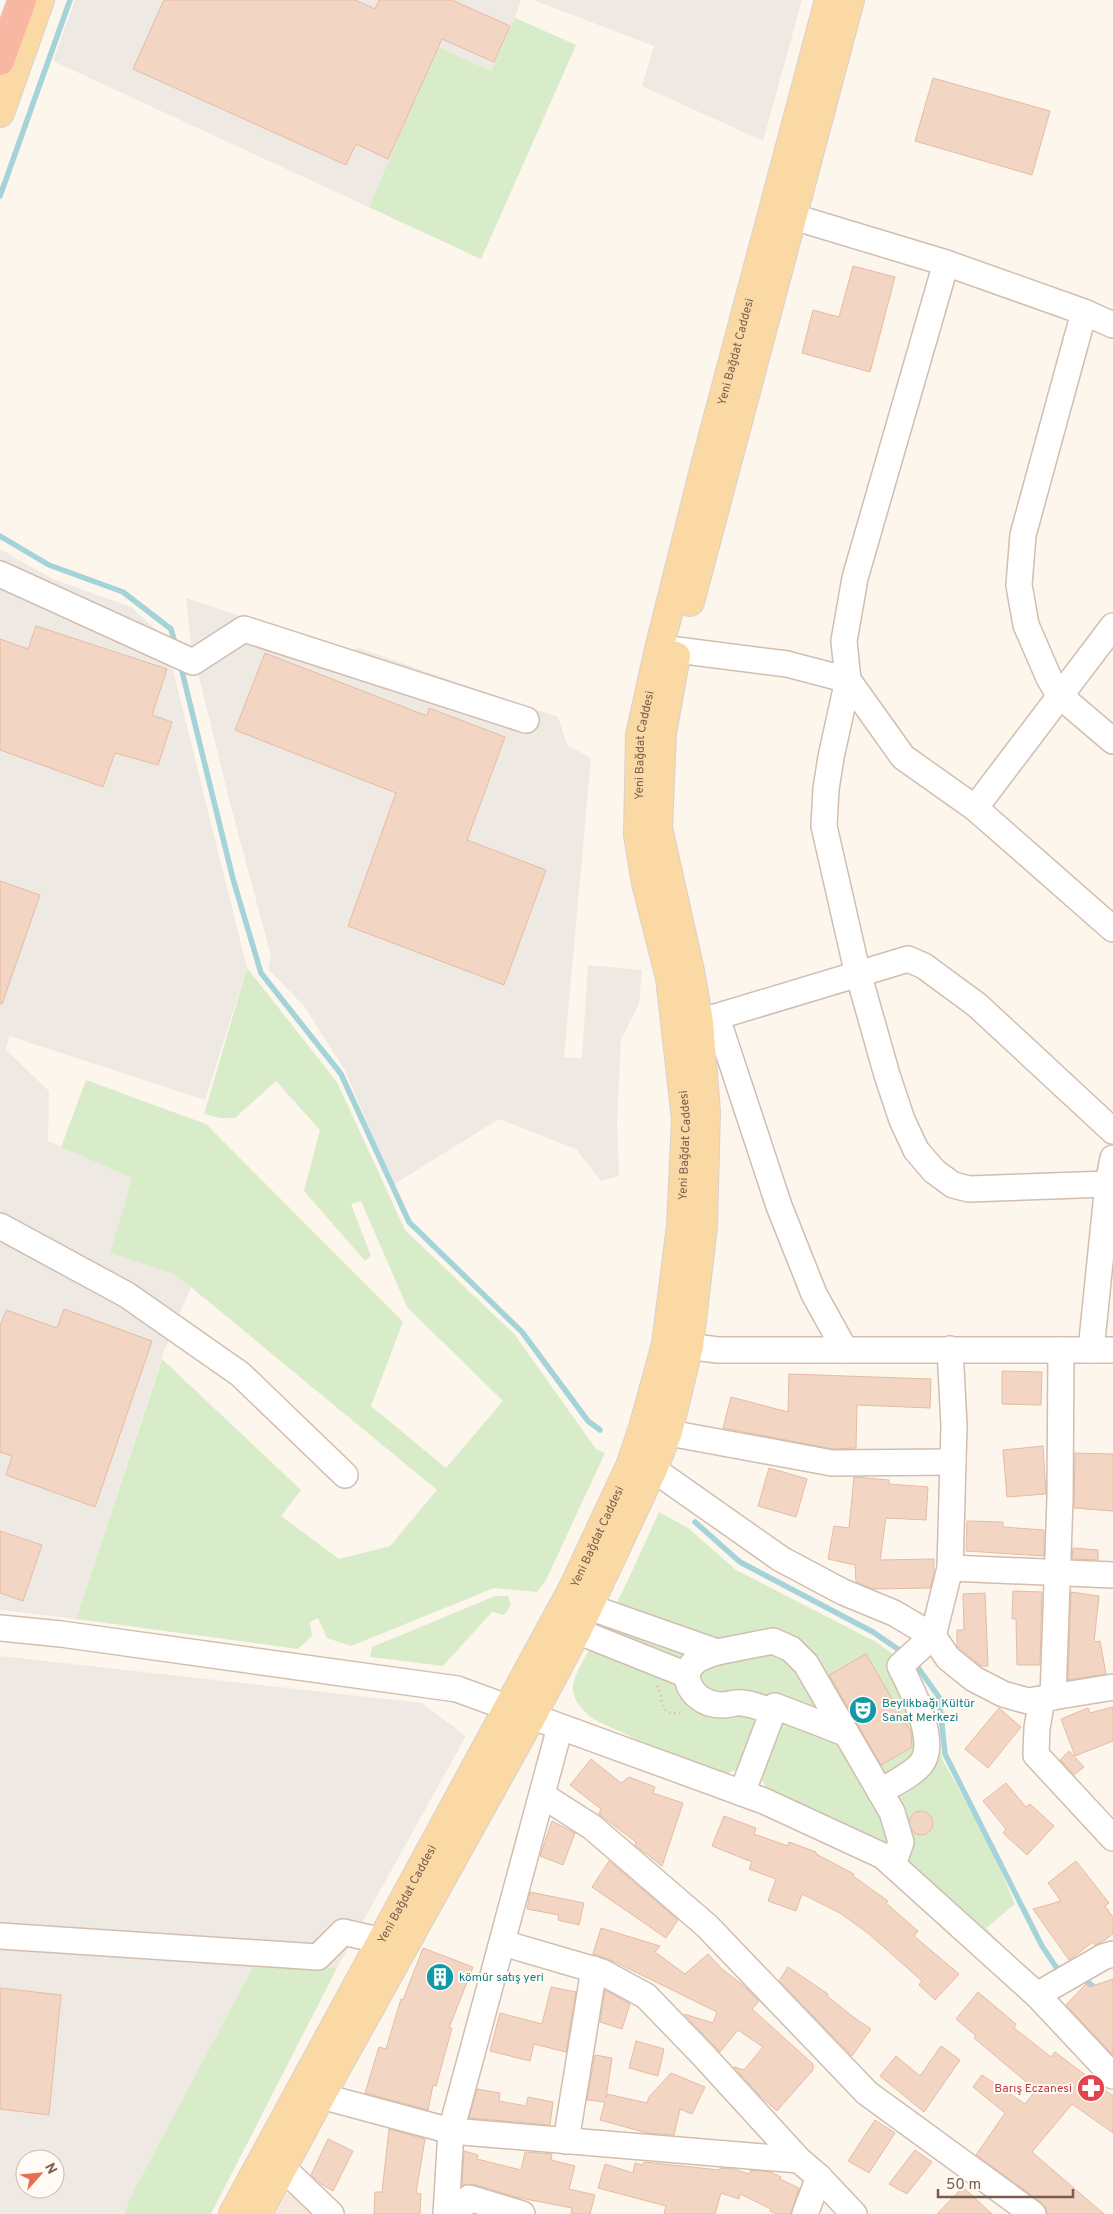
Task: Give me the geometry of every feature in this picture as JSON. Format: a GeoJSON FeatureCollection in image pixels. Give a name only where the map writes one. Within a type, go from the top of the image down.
{"type":"FeatureCollection","features":[{"type":"Feature","properties":{"kind":"highway"},"geometry":{"type":"LineString","coordinates":[[0,62],[22,0]]}},
{"type":"Feature","properties":{"kind":"main road"},"geometry":{"type":"LineString","coordinates":[[0,113],[40,0]]}},
{"type":"Feature","properties":{"kind":"main road","name":"Yeni Bağdat Caddesi"},"geometry":{"type":"LineString","coordinates":[[233,2214],[383,1940],[519,1712],[583,1619],[653,1469],[655,1430],[678,1345],[703,1226],[708,1020],[690,971],[658,828],[662,733],[677,650],[783,214],[829,0]]}},
{"type":"Feature","properties":{"kind":"main road","name":"Yeni Bağdat Caddesi"},"geometry":{"type":"LineString","coordinates":[[678,1345],[686,1120],[670,978],[646,883],[638,835],[640,735],[698,495],[850,0]]}},
{"type":"Feature","properties":{"kind":"main road","name":"Yeni Bağdat Caddesi"},"geometry":{"type":"LineString","coordinates":[[258,2214],[519,1712],[630,1466],[655,1430]]}},
{"type":"Feature","properties":{"kind":"street"},"geometry":{"type":"LineString","coordinates":[[783,214],[946,263],[1084,312],[1113,325]]}},
{"type":"Feature","properties":{"kind":"street"},"geometry":{"type":"LineString","coordinates":[[946,263],[855,578],[844,641],[848,680],[830,756],[824,826],[858,972],[887,1075],[902,1120],[916,1150],[934,1171],[953,1185],[969,1189],[1108,1184]]}},
{"type":"Feature","properties":{"kind":"street"},"geometry":{"type":"LineString","coordinates":[[1084,312],[1023,535],[1019,585],[1026,625],[1049,678],[1059,695],[1113,741]]}},
{"type":"Feature","properties":{"kind":"street"},"geometry":{"type":"LineString","coordinates":[[0,574],[193,662],[244,629],[526,720]]}},
{"type":"Feature","properties":{"kind":"street"},"geometry":{"type":"LineString","coordinates":[[975,808],[1113,626]]}},
{"type":"Feature","properties":{"kind":"street"},"geometry":{"type":"LineString","coordinates":[[677,650],[787,664],[848,680],[903,757],[975,808],[1113,929]]}},
{"type":"Feature","properties":{"kind":"street"},"geometry":{"type":"LineString","coordinates":[[845,1350],[814,1294],[708,1020],[858,972],[908,959],[924,966],[977,1005],[1113,1131]]}},
{"type":"Feature","properties":{"kind":"street"},"geometry":{"type":"LineString","coordinates":[[678,1345],[718,1350],[1102,1350],[1108,1184],[1113,1158]]}},
{"type":"Feature","properties":{"kind":"street"},"geometry":{"type":"LineString","coordinates":[[0,1226],[127,1294],[240,1374],[345,1475]]}},
{"type":"Feature","properties":{"kind":"street"},"geometry":{"type":"LineString","coordinates":[[880,1792],[916,1770],[927,1754],[928,1744],[917,1704],[900,1666],[933,1636],[950,1568],[954,1425],[950,1349]]}},
{"type":"Feature","properties":{"kind":"street"},"geometry":{"type":"LineString","coordinates":[[1061,1350],[1057,1572],[1048,1698],[1037,1728],[1036,1755],[1113,1838]]}},
{"type":"Feature","properties":{"kind":"street"},"geometry":{"type":"LineString","coordinates":[[655,1430],[832,1462],[953,1462]]}},
{"type":"Feature","properties":{"kind":"street"},"geometry":{"type":"LineString","coordinates":[[653,1469],[781,1559],[843,1592],[894,1613],[933,1636],[948,1658],[974,1680],[1011,1696],[1028,1701],[1113,1687]]}},
{"type":"Feature","properties":{"kind":"street"},"geometry":{"type":"LineString","coordinates":[[950,1568],[1113,1575]]}},
{"type":"Feature","properties":{"kind":"street"},"geometry":{"type":"LineString","coordinates":[[583,1619],[717,1652]]}},
{"type":"Feature","properties":{"kind":"street"},"geometry":{"type":"LineString","coordinates":[[583,1619],[687,1675]]}},
{"type":"Feature","properties":{"kind":"street"},"geometry":{"type":"LineString","coordinates":[[0,1628],[61,1634],[457,1689],[764,1801],[883,1856],[1037,1995],[1113,2076]]}},
{"type":"Feature","properties":{"kind":"street"},"geometry":{"type":"LineString","coordinates":[[773,1712],[756,1705],[740,1702],[721,1705],[705,1701],[692,1693],[687,1675],[690,1666],[698,1659],[717,1652],[773,1642],[791,1649],[806,1664],[892,1812],[901,1842],[893,1864]]}},
{"type":"Feature","properties":{"kind":"street"},"geometry":{"type":"LineString","coordinates":[[742,1793],[775,1706],[845,1734]]}},
{"type":"Feature","properties":{"kind":"street"},"geometry":{"type":"LineString","coordinates":[[446,2214],[451,2131],[560,1727]]}},
{"type":"Feature","properties":{"kind":"street"},"geometry":{"type":"LineString","coordinates":[[542,1795],[592,1826],[707,1926],[867,2092],[1033,2214]]}},
{"type":"Feature","properties":{"kind":"street"},"geometry":{"type":"LineString","coordinates":[[0,1936],[318,1957],[343,1932],[383,1940]]}},
{"type":"Feature","properties":{"kind":"street"},"geometry":{"type":"LineString","coordinates":[[503,1943],[594,1969],[646,1996],[704,2055],[799,2160],[819,2177],[854,2214]]}},
{"type":"Feature","properties":{"kind":"street"},"geometry":{"type":"LineString","coordinates":[[1037,1995],[1113,1954]]}},
{"type":"Feature","properties":{"kind":"street"},"geometry":{"type":"LineString","coordinates":[[566,2142],[594,1969]]}},
{"type":"Feature","properties":{"kind":"street"},"geometry":{"type":"LineString","coordinates":[[321,2096],[451,2131],[799,2160]]}},
{"type":"Feature","properties":{"kind":"street"},"geometry":{"type":"LineString","coordinates":[[282,2168],[331,2214]]}},
{"type":"Feature","properties":{"kind":"street"},"geometry":{"type":"LineString","coordinates":[[805,2214],[819,2177]]}},
{"type":"Feature","properties":{"kind":"street"},"geometry":{"type":"LineString","coordinates":[[456,2214],[469,2198],[522,2214]]}},
{"type":"Feature","properties":{"kind":"shaded area"},"geometry":{"type":"Polygon","coordinates":[[[75,0],[521,0],[515,18],[576,45],[481,259],[53,61],[75,0]]]}},
{"type":"Feature","properties":{"kind":"shaded area"},"geometry":{"type":"Polygon","coordinates":[[[533,0],[802,0],[763,141],[642,86],[654,46],[533,0]]]}},
{"type":"Feature","properties":{"kind":"shaded area"},"geometry":{"type":"Polygon","coordinates":[[[0,549],[53,579],[131,607],[165,638],[247,968],[205,1100],[9,1036],[6,1050],[49,1091],[48,1141],[132,1178],[110,1253],[175,1273],[191,1287],[164,1351],[76,1619],[0,1610],[0,549]]]}},
{"type":"Feature","properties":{"kind":"shaded area"},"geometry":{"type":"Polygon","coordinates":[[[186,598],[346,651],[358,648],[558,717],[567,745],[591,758],[564,1057],[582,1058],[588,965],[642,970],[639,1004],[621,1040],[617,1123],[619,1176],[601,1181],[576,1149],[499,1119],[393,1185],[345,1070],[304,1006],[268,969],[271,956],[229,799],[191,644],[186,598]]]}},
{"type":"Feature","properties":{"kind":"shaded area"},"geometry":{"type":"Polygon","coordinates":[[[0,1656],[422,1703],[466,1736],[337,1968],[255,1963],[131,2196],[124,2214],[0,2214],[0,1656]]]}},
{"type":"Feature","properties":{"kind":"shaded area"},"geometry":{"type":"Polygon","coordinates":[[[289,2190],[319,2214],[276,2214],[289,2190]]]}},
{"type":"Feature","properties":{"kind":"green space"},"geometry":{"type":"Polygon","coordinates":[[[515,18],[576,45],[481,259],[369,207],[438,47],[491,71],[515,18]]]}},
{"type":"Feature","properties":{"kind":"green space"},"geometry":{"type":"Polygon","coordinates":[[[247,968],[337,1082],[405,1230],[515,1335],[596,1449],[605,1453],[546,1580],[537,1592],[494,1588],[351,1646],[327,1638],[318,1618],[310,1622],[312,1636],[298,1649],[76,1619],[162,1359],[301,1490],[281,1516],[339,1559],[390,1546],[437,1490],[175,1274],[110,1253],[132,1178],[61,1147],[86,1080],[206,1124],[403,1322],[371,1406],[446,1468],[503,1401],[407,1307],[361,1201],[351,1204],[371,1256],[365,1261],[304,1191],[320,1130],[276,1081],[235,1118],[220,1118],[204,1114],[247,968]]]}},
{"type":"Feature","properties":{"kind":"green space"},"geometry":{"type":"Polygon","coordinates":[[[659,1512],[688,1528],[736,1570],[876,1642],[907,1664],[932,1698],[942,1759],[988,1841],[1015,1904],[986,1928],[1036,1981],[965,1925],[766,1790],[763,1781],[755,1773],[743,1768],[728,1773],[722,1779],[593,1719],[579,1705],[573,1693],[574,1680],[617,1603],[659,1512]]]}},
{"type":"Feature","properties":{"kind":"green space"},"geometry":{"type":"Polygon","coordinates":[[[495,1596],[508,1596],[511,1605],[504,1615],[492,1612],[443,1666],[370,1657],[372,1647],[495,1596]]]}},
{"type":"Feature","properties":{"kind":"green space"},"geometry":{"type":"Polygon","coordinates":[[[255,1963],[337,1968],[211,2214],[124,2214],[131,2196],[255,1963]]]}},
{"type":"Feature","properties":{"kind":"building"},"geometry":{"type":"Polygon","coordinates":[[[164,0],[355,0],[375,9],[379,0],[452,0],[510,26],[494,62],[442,39],[388,159],[356,144],[346,165],[133,69],[164,0]]]}},
{"type":"Feature","properties":{"kind":"building"},"geometry":{"type":"Polygon","coordinates":[[[933,78],[1050,111],[1032,175],[915,141],[933,78]]]}},
{"type":"Feature","properties":{"kind":"building"},"geometry":{"type":"Polygon","coordinates":[[[853,266],[895,277],[870,372],[802,353],[813,310],[839,317],[853,266]]]}},
{"type":"Feature","properties":{"kind":"building"},"geometry":{"type":"Polygon","coordinates":[[[36,626],[167,669],[152,715],[172,722],[158,765],[115,753],[103,787],[0,750],[0,639],[28,649],[36,626]]]}},
{"type":"Feature","properties":{"kind":"building"},"geometry":{"type":"Polygon","coordinates":[[[265,653],[427,716],[429,708],[505,737],[467,840],[546,870],[504,985],[348,926],[396,793],[235,730],[265,653]]]}},
{"type":"Feature","properties":{"kind":"building"},"geometry":{"type":"Polygon","coordinates":[[[0,881],[40,895],[2,1004],[0,1004],[0,881]]]}},
{"type":"Feature","properties":{"kind":"building"},"geometry":{"type":"Polygon","coordinates":[[[64,1309],[152,1341],[95,1507],[6,1475],[12,1456],[0,1452],[0,1326],[6,1310],[57,1328],[64,1309]]]}},
{"type":"Feature","properties":{"kind":"building"},"geometry":{"type":"Polygon","coordinates":[[[1002,1371],[1042,1372],[1041,1405],[1002,1404],[1002,1371]]]}},
{"type":"Feature","properties":{"kind":"building"},"geometry":{"type":"Polygon","coordinates":[[[789,1374],[931,1379],[930,1408],[857,1405],[856,1448],[833,1449],[723,1428],[731,1397],[788,1412],[789,1374]]]}},
{"type":"Feature","properties":{"kind":"building"},"geometry":{"type":"Polygon","coordinates":[[[1043,1446],[1046,1494],[1007,1497],[1003,1450],[1043,1446]]]}},
{"type":"Feature","properties":{"kind":"building"},"geometry":{"type":"Polygon","coordinates":[[[1075,1453],[1113,1454],[1113,1511],[1074,1508],[1075,1453]]]}},
{"type":"Feature","properties":{"kind":"building"},"geometry":{"type":"Polygon","coordinates":[[[769,1468],[807,1479],[796,1517],[758,1506],[769,1468]]]}},
{"type":"Feature","properties":{"kind":"building"},"geometry":{"type":"Polygon","coordinates":[[[854,1477],[889,1480],[889,1484],[928,1487],[926,1520],[886,1518],[880,1560],[934,1559],[934,1574],[930,1588],[873,1589],[856,1582],[855,1565],[828,1559],[834,1526],[849,1528],[854,1477]]]}},
{"type":"Feature","properties":{"kind":"building"},"geometry":{"type":"Polygon","coordinates":[[[967,1521],[1003,1522],[1003,1527],[1044,1530],[1044,1556],[966,1551],[967,1521]]]}},
{"type":"Feature","properties":{"kind":"building"},"geometry":{"type":"Polygon","coordinates":[[[0,1531],[42,1545],[23,1601],[0,1593],[0,1531]]]}},
{"type":"Feature","properties":{"kind":"building"},"geometry":{"type":"Polygon","coordinates":[[[1073,1548],[1098,1550],[1098,1560],[1072,1559],[1073,1548]]]}},
{"type":"Feature","properties":{"kind":"building"},"geometry":{"type":"Polygon","coordinates":[[[1013,1591],[1042,1592],[1040,1665],[1017,1665],[1016,1619],[1012,1619],[1013,1591]]]}},
{"type":"Feature","properties":{"kind":"building"},"geometry":{"type":"Polygon","coordinates":[[[1071,1592],[1099,1596],[1094,1642],[1100,1641],[1106,1674],[1068,1680],[1071,1592]]]}},
{"type":"Feature","properties":{"kind":"building"},"geometry":{"type":"Polygon","coordinates":[[[985,1593],[988,1666],[981,1666],[957,1646],[957,1630],[964,1630],[963,1594],[985,1593]]]}},
{"type":"Feature","properties":{"kind":"building","name":"Beylikbağı Kültür Sanat Merkezi"},"geometry":{"type":"Polygon","coordinates":[[[866,1654],[911,1732],[912,1747],[881,1765],[829,1675],[866,1654]]]}},
{"type":"Feature","properties":{"kind":"building"},"geometry":{"type":"Polygon","coordinates":[[[1113,1707],[1113,1741],[1075,1756],[1061,1719],[1088,1708],[1090,1713],[1113,1707]]]}},
{"type":"Feature","properties":{"kind":"building"},"geometry":{"type":"Polygon","coordinates":[[[999,1708],[1021,1727],[988,1768],[965,1749],[999,1708]]]}},
{"type":"Feature","properties":{"kind":"building"},"geometry":{"type":"Polygon","coordinates":[[[1069,1751],[1084,1767],[1074,1775],[1060,1760],[1069,1751]]]}},
{"type":"Feature","properties":{"kind":"building"},"geometry":{"type":"Polygon","coordinates":[[[591,1759],[621,1783],[629,1777],[655,1787],[653,1793],[683,1803],[662,1866],[635,1845],[636,1842],[599,1814],[601,1809],[570,1785],[591,1759]]]}},
{"type":"Feature","properties":{"kind":"building"},"geometry":{"type":"Polygon","coordinates":[[[1006,1783],[1026,1807],[1030,1804],[1054,1826],[1027,1855],[1003,1833],[1006,1829],[983,1801],[1006,1783]]]}},
{"type":"Feature","properties":{"kind":"building"},"geometry":{"type":"Polygon","coordinates":[[[921,1811],[926,1812],[932,1818],[932,1828],[926,1834],[921,1835],[916,1834],[910,1828],[909,1823],[910,1818],[916,1812],[921,1811]]]}},
{"type":"Feature","properties":{"kind":"building"},"geometry":{"type":"Polygon","coordinates":[[[724,1816],[756,1828],[754,1834],[788,1846],[789,1842],[816,1852],[816,1854],[854,1874],[853,1876],[888,1901],[886,1903],[918,1931],[914,1936],[959,1974],[935,2000],[919,1985],[922,1981],[869,1934],[840,1913],[802,1894],[796,1911],[768,1901],[776,1879],[749,1869],[752,1862],[712,1846],[724,1816]]]}},
{"type":"Feature","properties":{"kind":"building"},"geometry":{"type":"Polygon","coordinates":[[[552,1821],[575,1833],[563,1865],[540,1856],[552,1821]]]}},
{"type":"Feature","properties":{"kind":"building"},"geometry":{"type":"Polygon","coordinates":[[[609,1861],[678,1920],[666,1938],[592,1887],[609,1861]]]}},
{"type":"Feature","properties":{"kind":"building"},"geometry":{"type":"Polygon","coordinates":[[[1076,1861],[1109,1903],[1105,1906],[1113,1917],[1113,1934],[1095,1945],[1093,1942],[1069,1960],[1033,1909],[1061,1901],[1048,1883],[1076,1861]]]}},
{"type":"Feature","properties":{"kind":"building"},"geometry":{"type":"Polygon","coordinates":[[[530,1892],[584,1903],[579,1925],[558,1920],[559,1915],[527,1909],[530,1892]]]}},
{"type":"Feature","properties":{"kind":"building"},"geometry":{"type":"Polygon","coordinates":[[[601,1928],[660,1946],[655,1952],[685,1974],[708,1954],[722,1969],[743,1985],[759,2001],[752,2009],[813,2064],[813,2070],[777,2111],[759,2095],[734,2067],[744,2070],[763,2047],[738,2030],[720,2052],[684,2014],[713,2023],[717,2012],[615,1962],[593,1954],[601,1928]]]}},
{"type":"Feature","properties":{"kind":"building"},"geometry":{"type":"Polygon","coordinates":[[[423,1948],[473,1967],[449,2028],[452,2028],[436,2086],[433,2085],[428,2110],[365,2093],[379,2047],[386,2049],[401,1999],[403,2000],[423,1948]]]}},
{"type":"Feature","properties":{"kind":"building"},"geometry":{"type":"Polygon","coordinates":[[[788,1967],[828,1994],[827,1996],[871,2029],[852,2056],[779,1981],[788,1967]]]}},
{"type":"Feature","properties":{"kind":"building"},"geometry":{"type":"Polygon","coordinates":[[[1113,1979],[1113,2055],[1066,2005],[1086,1984],[1089,1987],[1113,1979]]]}},
{"type":"Feature","properties":{"kind":"building"},"geometry":{"type":"Polygon","coordinates":[[[551,1987],[576,1992],[566,2052],[534,2044],[530,2061],[490,2051],[500,2013],[542,2024],[551,1987]]]}},
{"type":"Feature","properties":{"kind":"building"},"geometry":{"type":"Polygon","coordinates":[[[0,1988],[61,1995],[49,2115],[0,2109],[0,1988]]]}},
{"type":"Feature","properties":{"kind":"building"},"geometry":{"type":"Polygon","coordinates":[[[605,1990],[630,2004],[622,2029],[600,2022],[605,1990]]]}},
{"type":"Feature","properties":{"kind":"building"},"geometry":{"type":"Polygon","coordinates":[[[978,1992],[1016,2024],[1014,2028],[1051,2057],[1055,2052],[1113,2096],[1113,2133],[1072,2104],[1032,2152],[1104,2214],[1047,2214],[1046,2208],[1041,2202],[976,2155],[1005,2113],[973,2087],[982,2075],[1025,2104],[1036,2090],[974,2038],[976,2036],[956,2019],[978,1992]]]}},
{"type":"Feature","properties":{"kind":"building"},"geometry":{"type":"Polygon","coordinates":[[[636,2041],[664,2049],[658,2076],[629,2068],[636,2041]]]}},
{"type":"Feature","properties":{"kind":"building"},"geometry":{"type":"Polygon","coordinates":[[[941,2046],[960,2060],[924,2112],[880,2076],[896,2056],[920,2076],[941,2046]]]}},
{"type":"Feature","properties":{"kind":"building"},"geometry":{"type":"Polygon","coordinates":[[[595,2055],[612,2058],[606,2098],[607,2094],[647,2103],[649,2097],[671,2073],[705,2087],[692,2114],[680,2109],[674,2135],[647,2133],[600,2120],[605,2102],[587,2100],[595,2055]]]}},
{"type":"Feature","properties":{"kind":"building"},"geometry":{"type":"Polygon","coordinates":[[[477,2089],[500,2093],[499,2101],[526,2106],[528,2097],[553,2102],[550,2125],[469,2118],[477,2089]]]}},
{"type":"Feature","properties":{"kind":"building"},"geometry":{"type":"Polygon","coordinates":[[[875,2120],[895,2133],[869,2173],[848,2161],[875,2120]]]}},
{"type":"Feature","properties":{"kind":"building"},"geometry":{"type":"Polygon","coordinates":[[[389,2129],[425,2139],[416,2193],[421,2194],[420,2214],[374,2214],[375,2192],[382,2192],[389,2129]]]}},
{"type":"Feature","properties":{"kind":"building"},"geometry":{"type":"Polygon","coordinates":[[[328,2139],[353,2151],[333,2191],[311,2175],[328,2139]]]}},
{"type":"Feature","properties":{"kind":"building"},"geometry":{"type":"Polygon","coordinates":[[[915,2150],[932,2162],[907,2194],[889,2184],[915,2150]]]}},
{"type":"Feature","properties":{"kind":"building"},"geometry":{"type":"Polygon","coordinates":[[[464,2151],[478,2155],[477,2159],[521,2170],[525,2152],[552,2154],[551,2160],[575,2166],[569,2189],[595,2195],[590,2214],[571,2214],[572,2208],[515,2197],[473,2184],[462,2186],[464,2151]]]}},
{"type":"Feature","properties":{"kind":"building"},"geometry":{"type":"Polygon","coordinates":[[[644,2162],[720,2170],[720,2168],[734,2169],[749,2174],[751,2170],[771,2172],[781,2177],[780,2179],[799,2188],[791,2214],[777,2214],[770,2211],[771,2209],[740,2194],[739,2199],[721,2193],[715,2214],[664,2214],[666,2206],[598,2188],[605,2164],[633,2173],[635,2163],[643,2165],[644,2162]]]}},
{"type":"Feature","properties":{"kind":"building"},"geometry":{"type":"Polygon","coordinates":[[[963,2187],[992,2214],[937,2214],[963,2187]]]}},
{"type":"Feature","properties":{"kind":"waterway"},"geometry":{"type":"LineString","coordinates":[[0,196],[70,0]]}},
{"type":"Feature","properties":{"kind":"waterway"},"geometry":{"type":"LineString","coordinates":[[0,536],[49,565],[123,592],[171,629],[176,647]]}},
{"type":"Feature","properties":{"kind":"waterway"},"geometry":{"type":"LineString","coordinates":[[180,663],[233,879],[261,973],[341,1074],[409,1222],[522,1332],[588,1421],[600,1430]]}},
{"type":"Feature","properties":{"kind":"waterway"},"geometry":{"type":"LineString","coordinates":[[695,1522],[740,1562],[873,1632],[905,1654]]}},
{"type":"Feature","properties":{"kind":"waterway"},"geometry":{"type":"LineString","coordinates":[[914,1662],[939,1697],[945,1754],[1042,1946],[1056,1967],[1065,1971]]}},
{"type":"Feature","properties":{"kind":"waterway"},"geometry":{"type":"LineString","coordinates":[[1080,1977],[1097,1990]]}},
{"type":"Feature","properties":{"kind":"place","name":"Beylikbağı Kültür Sanat Merkezi"},"geometry":{"type":"Point","coordinates":[863,1710]}},
{"type":"Feature","properties":{"kind":"place","name":"kömür satış yeri"},"geometry":{"type":"Point","coordinates":[440,1977]}},
{"type":"Feature","properties":{"kind":"place","name":"Barış Eczanesi"},"geometry":{"type":"Point","coordinates":[1091,2088]}}]}
